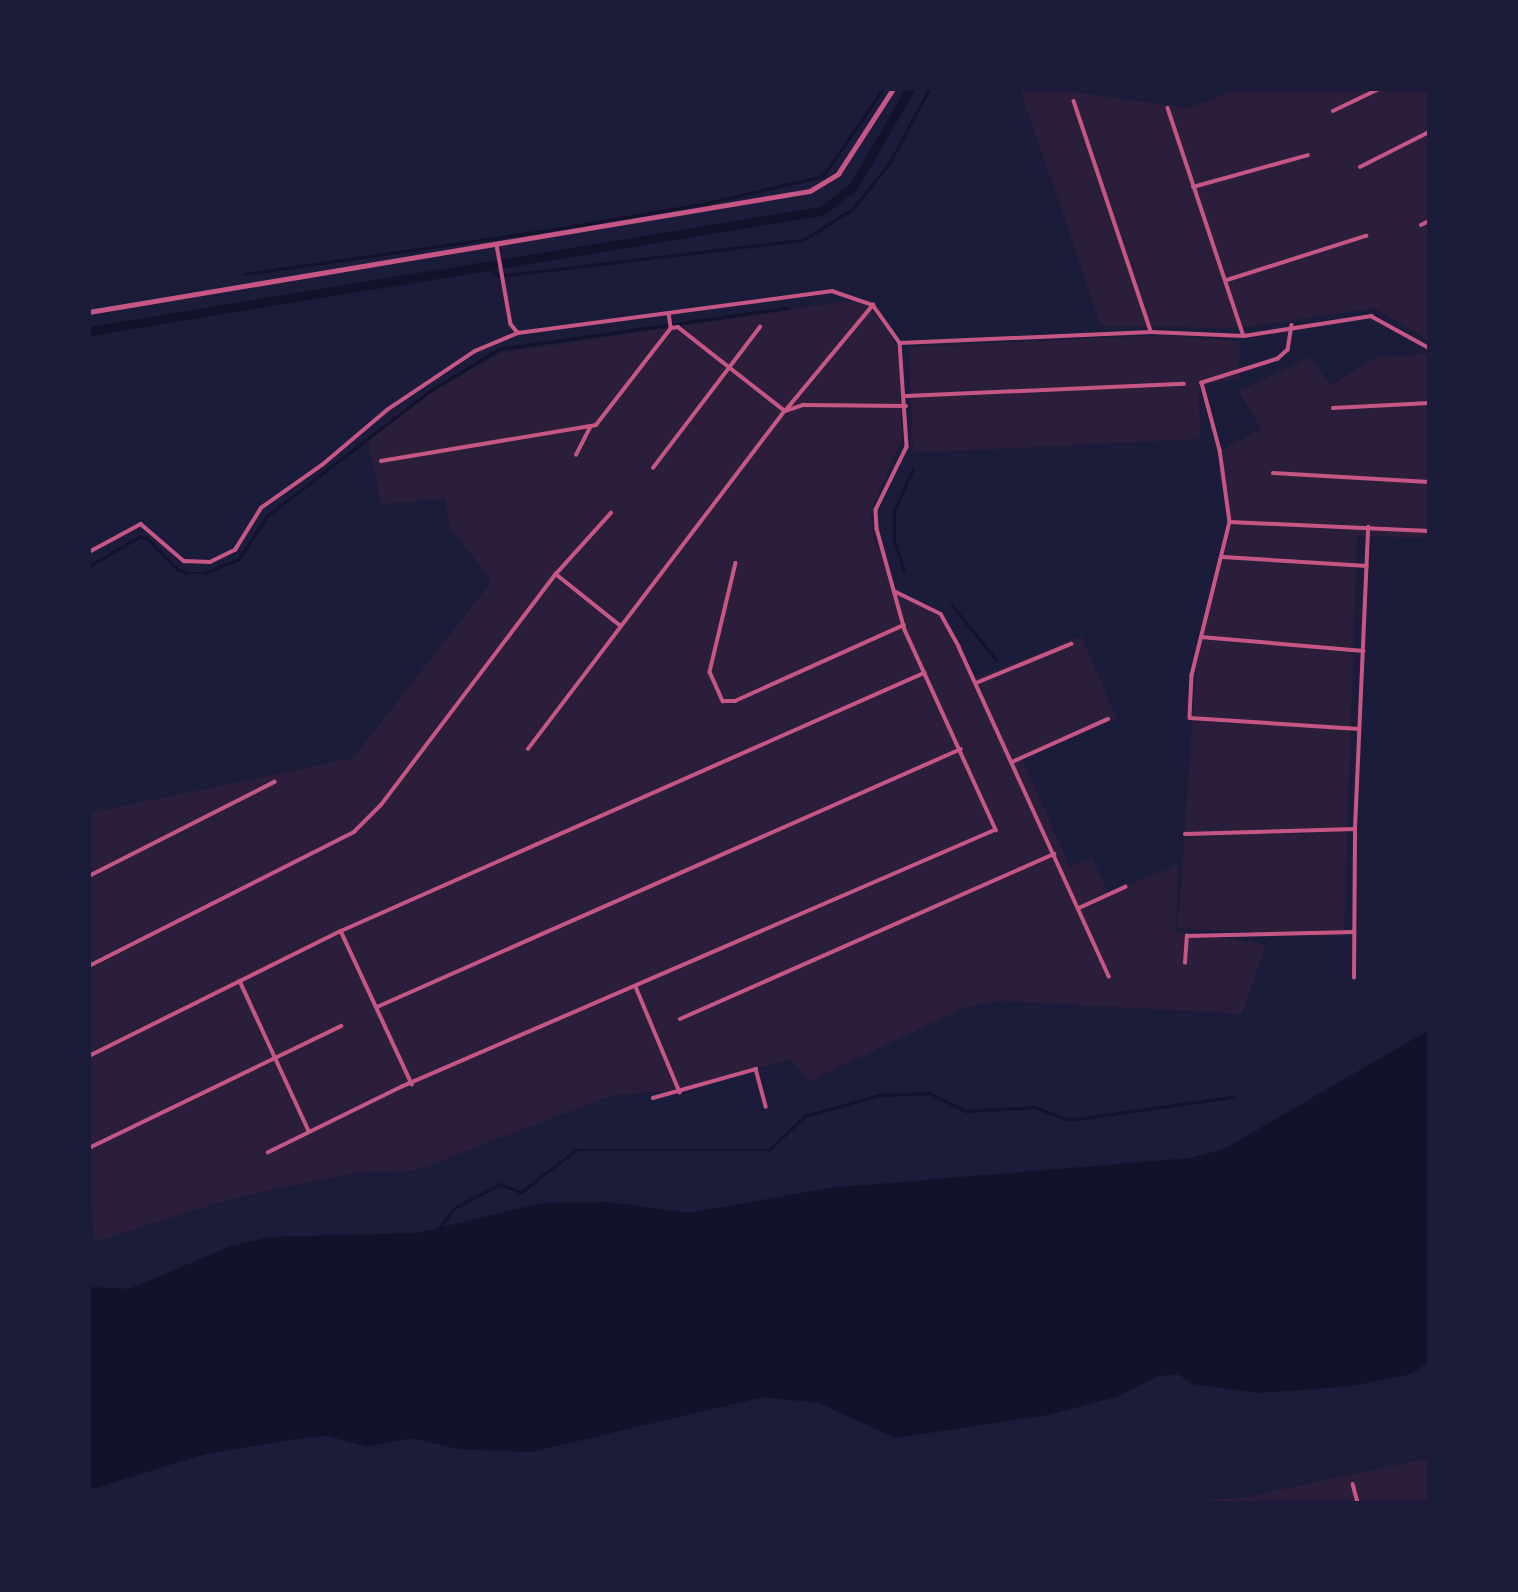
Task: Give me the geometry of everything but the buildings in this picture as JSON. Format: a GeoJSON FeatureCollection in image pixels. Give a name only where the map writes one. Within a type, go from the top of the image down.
{"type":"FeatureCollection","features":[{"type":"Feature","properties":{"kind":"street"},"geometry":{"type":"LineString","coordinates":[[89,312],[810,191],[838,174],[893,89]]}},
{"type":"Feature","properties":{"kind":"street"},"geometry":{"type":"LineString","coordinates":[[1333,111],[1378,89]]}},
{"type":"Feature","properties":{"kind":"street"},"geometry":{"type":"LineString","coordinates":[[1074,101],[1151,332]]}},
{"type":"Feature","properties":{"kind":"street"},"geometry":{"type":"LineString","coordinates":[[1168,108],[1244,336]]}},
{"type":"Feature","properties":{"kind":"street"},"geometry":{"type":"LineString","coordinates":[[1360,167],[1429,132]]}},
{"type":"Feature","properties":{"kind":"street"},"geometry":{"type":"LineString","coordinates":[[1193,187],[1308,155]]}},
{"type":"Feature","properties":{"kind":"street"},"geometry":{"type":"LineString","coordinates":[[1421,225],[1429,221]]}},
{"type":"Feature","properties":{"kind":"street"},"geometry":{"type":"LineString","coordinates":[[1227,280],[1366,236]]}},
{"type":"Feature","properties":{"kind":"street"},"geometry":{"type":"LineString","coordinates":[[497,245],[511,324],[518,333]]}},
{"type":"Feature","properties":{"kind":"street"},"geometry":{"type":"LineString","coordinates":[[89,552],[141,524],[184,561],[210,562],[236,550],[261,508],[322,466],[387,410],[475,351],[518,333],[832,291],[873,305],[900,343],[906,396],[906,447],[876,510],[904,625],[996,830],[412,1084],[309,1131],[268,1153]]}},
{"type":"Feature","properties":{"kind":"street"},"geometry":{"type":"LineString","coordinates":[[528,749],[785,411],[873,305]]}},
{"type":"Feature","properties":{"kind":"street"},"geometry":{"type":"LineString","coordinates":[[381,461],[590,427],[601,422],[671,328],[669,313]]}},
{"type":"Feature","properties":{"kind":"street"},"geometry":{"type":"LineString","coordinates":[[900,343],[1151,332],[1244,336],[1292,325],[1371,316],[1429,348]]}},
{"type":"Feature","properties":{"kind":"street"},"geometry":{"type":"LineString","coordinates":[[1292,325],[1288,350],[1278,359],[1202,383],[1220,450],[1230,522],[1192,676],[1190,718],[1359,729]]}},
{"type":"Feature","properties":{"kind":"street"},"geometry":{"type":"LineString","coordinates":[[671,328],[678,327],[785,411]]}},
{"type":"Feature","properties":{"kind":"street"},"geometry":{"type":"LineString","coordinates":[[653,468],[760,327]]}},
{"type":"Feature","properties":{"kind":"street"},"geometry":{"type":"LineString","coordinates":[[906,396],[1184,384]]}},
{"type":"Feature","properties":{"kind":"street"},"geometry":{"type":"LineString","coordinates":[[1333,408],[1429,402]]}},
{"type":"Feature","properties":{"kind":"street"},"geometry":{"type":"LineString","coordinates":[[785,411],[803,405],[906,406]]}},
{"type":"Feature","properties":{"kind":"street"},"geometry":{"type":"LineString","coordinates":[[576,456],[590,427]]}},
{"type":"Feature","properties":{"kind":"street"},"geometry":{"type":"LineString","coordinates":[[1273,473],[1429,482]]}},
{"type":"Feature","properties":{"kind":"street"},"geometry":{"type":"LineString","coordinates":[[89,966],[354,832],[381,805],[556,574],[611,513]]}},
{"type":"Feature","properties":{"kind":"street"},"geometry":{"type":"LineString","coordinates":[[1230,522],[1429,531]]}},
{"type":"Feature","properties":{"kind":"street"},"geometry":{"type":"LineString","coordinates":[[1354,978],[1355,829],[1368,527]]}},
{"type":"Feature","properties":{"kind":"street"},"geometry":{"type":"LineString","coordinates":[[1223,557],[1367,566]]}},
{"type":"Feature","properties":{"kind":"street"},"geometry":{"type":"LineString","coordinates":[[736,563],[710,672],[723,701],[735,701],[904,625]]}},
{"type":"Feature","properties":{"kind":"street"},"geometry":{"type":"LineString","coordinates":[[556,574],[621,626]]}},
{"type":"Feature","properties":{"kind":"street"},"geometry":{"type":"LineString","coordinates":[[894,591],[941,614],[976,682],[1110,976]]}},
{"type":"Feature","properties":{"kind":"street"},"geometry":{"type":"LineString","coordinates":[[1201,637],[1363,651]]}},
{"type":"Feature","properties":{"kind":"street"},"geometry":{"type":"LineString","coordinates":[[976,682],[1071,644]]}},
{"type":"Feature","properties":{"kind":"street"},"geometry":{"type":"LineString","coordinates":[[89,1056],[341,931],[924,673]]}},
{"type":"Feature","properties":{"kind":"street"},"geometry":{"type":"LineString","coordinates":[[1012,762],[1108,719]]}},
{"type":"Feature","properties":{"kind":"street"},"geometry":{"type":"LineString","coordinates":[[377,1007],[961,749]]}},
{"type":"Feature","properties":{"kind":"street"},"geometry":{"type":"LineString","coordinates":[[89,876],[274,782]]}},
{"type":"Feature","properties":{"kind":"street"},"geometry":{"type":"LineString","coordinates":[[1185,834],[1355,829]]}},
{"type":"Feature","properties":{"kind":"street"},"geometry":{"type":"LineString","coordinates":[[680,1019],[1055,853]]}},
{"type":"Feature","properties":{"kind":"street"},"geometry":{"type":"LineString","coordinates":[[1079,908],[1125,887]]}},
{"type":"Feature","properties":{"kind":"street"},"geometry":{"type":"LineString","coordinates":[[341,931],[412,1084]]}},
{"type":"Feature","properties":{"kind":"street"},"geometry":{"type":"LineString","coordinates":[[1185,963],[1187,936],[1353,932]]}},
{"type":"Feature","properties":{"kind":"street"},"geometry":{"type":"LineString","coordinates":[[240,981],[309,1131]]}},
{"type":"Feature","properties":{"kind":"street"},"geometry":{"type":"LineString","coordinates":[[636,987],[680,1091]]}},
{"type":"Feature","properties":{"kind":"street"},"geometry":{"type":"LineString","coordinates":[[89,1148],[274,1056],[341,1026]]}},
{"type":"Feature","properties":{"kind":"street"},"geometry":{"type":"LineString","coordinates":[[653,1098],[756,1069],[766,1107]]}},
{"type":"Feature","properties":{"kind":"street"},"geometry":{"type":"LineString","coordinates":[[1353,1485],[1358,1503]]}},
{"type":"Feature","properties":{"kind":"shaded area"},"geometry":{"type":"Polygon","coordinates":[[[1020,89],[1052,89],[1189,108],[1237,89],[1429,89],[1429,341],[1374,308],[1241,328],[1101,326],[1020,89]]]}},
{"type":"Feature","properties":{"kind":"shaded area"},"geometry":{"type":"Polygon","coordinates":[[[855,300],[872,310],[889,331],[899,353],[902,439],[871,510],[873,535],[895,591],[939,616],[976,678],[1081,636],[1117,719],[1022,759],[1070,867],[1092,858],[1109,893],[1178,864],[1176,932],[1266,944],[1242,1014],[1000,1001],[967,1007],[809,1081],[790,1059],[681,1090],[613,1095],[414,1171],[355,1173],[234,1198],[94,1242],[89,1182],[89,813],[353,758],[492,581],[450,528],[445,499],[381,504],[368,442],[429,393],[501,353],[855,300]]]}},
{"type":"Feature","properties":{"kind":"shaded area"},"geometry":{"type":"Polygon","coordinates":[[[1161,335],[1240,341],[1239,379],[1199,385],[1200,439],[913,453],[909,347],[1161,335]]]}},
{"type":"Feature","properties":{"kind":"shaded area"},"geometry":{"type":"Polygon","coordinates":[[[1429,354],[1429,538],[1357,536],[1344,937],[1178,928],[1198,640],[1229,526],[1219,451],[1261,429],[1239,391],[1311,357],[1330,386],[1377,357],[1429,354]]]}},
{"type":"Feature","properties":{"kind":"shaded area"},"geometry":{"type":"Polygon","coordinates":[[[1429,1030],[1429,1362],[1411,1374],[1352,1386],[1259,1393],[1192,1384],[1178,1374],[1158,1376],[1119,1396],[1048,1415],[895,1438],[819,1403],[763,1397],[531,1452],[457,1449],[411,1438],[367,1447],[328,1436],[308,1437],[205,1454],[89,1490],[89,1287],[129,1289],[231,1246],[270,1237],[417,1233],[543,1203],[609,1202],[688,1213],[830,1188],[1190,1158],[1224,1149],[1429,1030]]]}},
{"type":"Feature","properties":{"kind":"shaded area"},"geometry":{"type":"Polygon","coordinates":[[[1429,1458],[1429,1503],[1139,1503],[1241,1498],[1429,1458]]]}},
{"type":"Feature","properties":{"kind":"waterway"},"geometry":{"type":"LineString","coordinates":[[245,274],[537,232],[703,204],[823,176],[883,89]]}},
{"type":"Feature","properties":{"kind":"waterway"},"geometry":{"type":"LineString","coordinates":[[89,331],[821,211],[853,187],[910,89]]}},
{"type":"Feature","properties":{"kind":"waterway"},"geometry":{"type":"LineString","coordinates":[[490,267],[499,276],[803,240],[853,209],[890,162],[929,89]]}},
{"type":"Feature","properties":{"kind":"waterway"},"geometry":{"type":"LineString","coordinates":[[89,566],[139,537],[147,538],[179,570],[188,573],[205,573],[238,560],[267,516],[430,391],[499,349],[787,308]]}},
{"type":"Feature","properties":{"kind":"waterway"},"geometry":{"type":"LineString","coordinates":[[904,571],[894,541],[894,511],[913,469]]}},
{"type":"Feature","properties":{"kind":"waterway"},"geometry":{"type":"LineString","coordinates":[[952,605],[996,659]]}},
{"type":"Feature","properties":{"kind":"waterway"},"geometry":{"type":"LineString","coordinates":[[439,1229],[453,1209],[500,1184],[521,1192],[576,1150],[769,1150],[805,1116],[879,1095],[930,1093],[966,1111],[1035,1107],[1069,1120],[1233,1097]]}}]}
